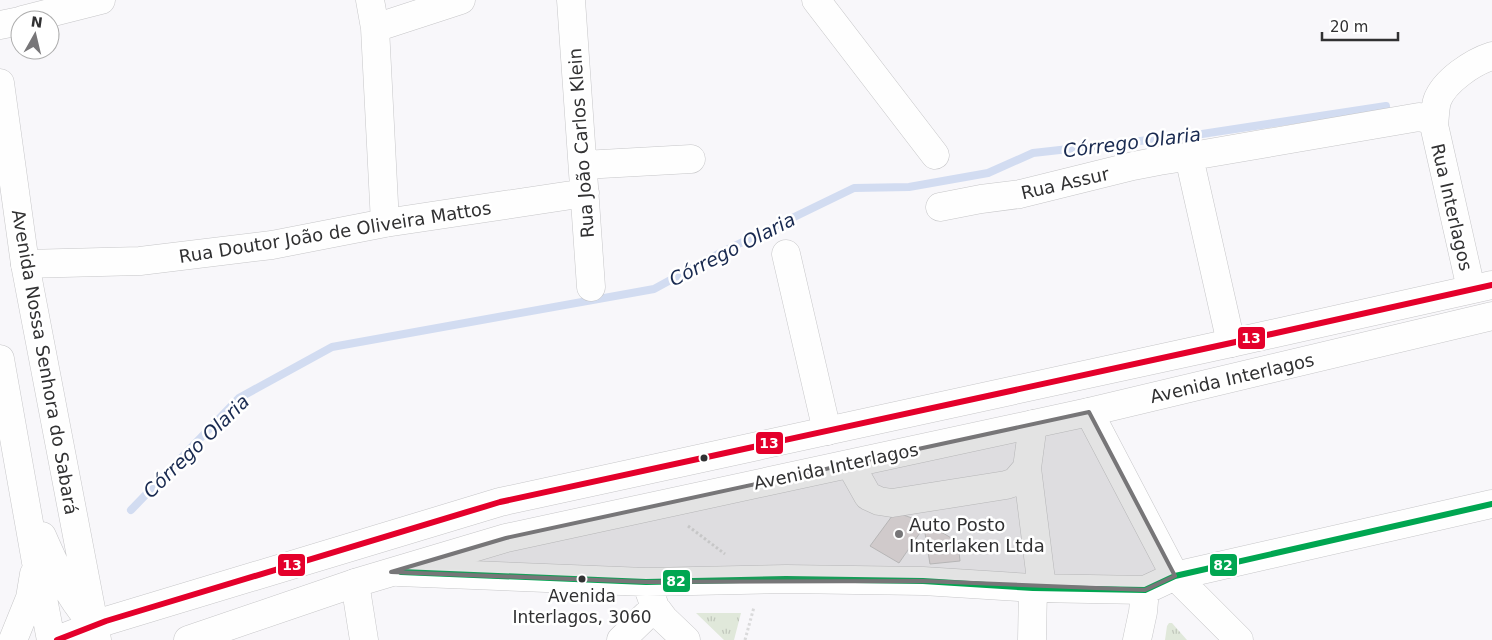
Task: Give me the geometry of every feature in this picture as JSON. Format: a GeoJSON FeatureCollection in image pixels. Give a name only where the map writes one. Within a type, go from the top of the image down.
{"type":"FeatureCollection","features":[{"type":"Feature","properties":{"kind":"main road"},"geometry":{"type":"LineString","coordinates":[[60,10],[101,0]]}},
{"type":"Feature","properties":{"kind":"main road"},"geometry":{"type":"LineString","coordinates":[[370,0],[375,28],[385,223]]}},
{"type":"Feature","properties":{"kind":"main road"},"geometry":{"type":"LineString","coordinates":[[375,28],[461,0]]}},
{"type":"Feature","properties":{"kind":"main road","name":"Rua João Carlos Klein"},"geometry":{"type":"LineString","coordinates":[[570,0],[591,287]]}},
{"type":"Feature","properties":{"kind":"main road"},"geometry":{"type":"LineString","coordinates":[[824,2],[936,154]]}},
{"type":"Feature","properties":{"kind":"main road"},"geometry":{"type":"LineString","coordinates":[[1434,124],[1437,100],[1449,83],[1478,60],[1492,56]]}},
{"type":"Feature","properties":{"kind":"main road","name":"Avenida Nossa Senhora do Sabará"},"geometry":{"type":"LineString","coordinates":[[0,83],[25,264],[101,635]]}},
{"type":"Feature","properties":{"kind":"main road","name":"Rua Assur"},"geometry":{"type":"LineString","coordinates":[[940,207],[1020,194],[1134,166],[1419,117],[1428,119],[1434,124]]}},
{"type":"Feature","properties":{"kind":"main road","name":"Rua Interlagos"},"geometry":{"type":"LineString","coordinates":[[1434,124],[1481,287]]}},
{"type":"Feature","properties":{"kind":"main road"},"geometry":{"type":"LineString","coordinates":[[1189,156],[1231,343]]}},
{"type":"Feature","properties":{"kind":"main road"},"geometry":{"type":"LineString","coordinates":[[583,165],[691,159]]}},
{"type":"Feature","properties":{"kind":"main road","name":"Rua Doutor João de Oliveira Mattos"},"geometry":{"type":"LineString","coordinates":[[25,264],[140,261],[272,245],[385,223],[585,193]]}},
{"type":"Feature","properties":{"kind":"main road"},"geometry":{"type":"LineString","coordinates":[[786,254],[827,430]]}},
{"type":"Feature","properties":{"kind":"main road","name":"Avenida Interlagos"},"geometry":{"type":"LineString","coordinates":[[57,640],[101,635],[500,502],[1481,287]]}},
{"type":"Feature","properties":{"kind":"main road","name":"Avenida Interlagos"},"geometry":{"type":"LineString","coordinates":[[195,638],[355,582],[506,538],[1089,412],[1492,316]]}},
{"type":"Feature","properties":{"kind":"main road"},"geometry":{"type":"LineString","coordinates":[[2,377],[52,640]]}},
{"type":"Feature","properties":{"kind":"main road"},"geometry":{"type":"LineString","coordinates":[[1089,412],[1175,576],[1239,640]]}},
{"type":"Feature","properties":{"kind":"main road"},"geometry":{"type":"LineString","coordinates":[[1032,640],[1038,588],[1027,468],[1033,424]]}},
{"type":"Feature","properties":{"kind":"main road"},"geometry":{"type":"LineString","coordinates":[[850,464],[868,496],[879,501],[892,503],[1006,485],[1015,482],[1027,468]]}},
{"type":"Feature","properties":{"kind":"main road"},"geometry":{"type":"LineString","coordinates":[[22,488],[56,569],[75,602],[101,635]]}},
{"type":"Feature","properties":{"kind":"main road"},"geometry":{"type":"LineString","coordinates":[[391,572],[646,582],[760,580],[932,581],[1038,588],[1145,590],[1175,576],[1492,504]]}},
{"type":"Feature","properties":{"kind":"main road"},"geometry":{"type":"LineString","coordinates":[[13,640],[30,598],[36,562]]}},
{"type":"Feature","properties":{"kind":"main road"},"geometry":{"type":"LineString","coordinates":[[355,582],[364,640]]}},
{"type":"Feature","properties":{"kind":"main road"},"geometry":{"type":"LineString","coordinates":[[646,582],[655,607],[664,619],[686,640]]}},
{"type":"Feature","properties":{"kind":"main road"},"geometry":{"type":"LineString","coordinates":[[1137,640],[1143,612],[1145,590]]}},
{"type":"Feature","properties":{"kind":"main road"},"geometry":{"type":"LineString","coordinates":[[621,640],[655,607]]}},
{"type":"Feature","properties":{"kind":"path"},"geometry":{"type":"LineString","coordinates":[[659,504],[760,580],[745,640]]}},
{"type":"Feature","properties":{"kind":"highlighted area"},"geometry":{"type":"Polygon","coordinates":[[[1089,412],[1175,576],[1145,590],[923,581],[646,582],[391,572],[506,538],[1089,412]]]}},
{"type":"Feature","properties":{"kind":"green space"},"geometry":{"type":"Polygon","coordinates":[[[696,613],[741,613],[734,640],[724,640],[696,613]]]}},
{"type":"Feature","properties":{"kind":"green space"},"geometry":{"type":"Polygon","coordinates":[[[1169,623],[1172,623],[1187,640],[1165,640],[1169,623]]]}},
{"type":"Feature","properties":{"kind":"building","name":"Auto Posto Interlaken Ltda"},"geometry":{"type":"Polygon","coordinates":[[[895,512],[926,523],[958,542],[960,561],[930,564],[924,527],[899,563],[870,546],[895,512]]]}},
{"type":"Feature","properties":{"kind":"waterway","name":"Córrego Olaria"},"geometry":{"type":"LineString","coordinates":[[131,510],[239,398],[332,347],[654,289],[720,253],[854,188],[909,187],[988,173],[1033,153],[1202,134],[1386,106]]}},
{"type":"Feature","properties":{"kind":"transit line","name":"13"},"geometry":{"type":"LineString","coordinates":[[57,640],[106,621],[500,502],[1492,285]]}},
{"type":"Feature","properties":{"kind":"transit line","name":"82"},"geometry":{"type":"LineString","coordinates":[[401,572],[646,582],[786,579],[923,581],[1033,588],[1145,590],[1175,576],[1492,504]]}},
{"type":"Feature","properties":{"kind":"place","name":"Auto Posto Interlaken Ltda"},"geometry":{"type":"Point","coordinates":[899,534]}},
{"type":"Feature","properties":{"kind":"place","name":"Avenida Interlagos, 3060"},"geometry":{"type":"Point","coordinates":[582,579]}}]}
